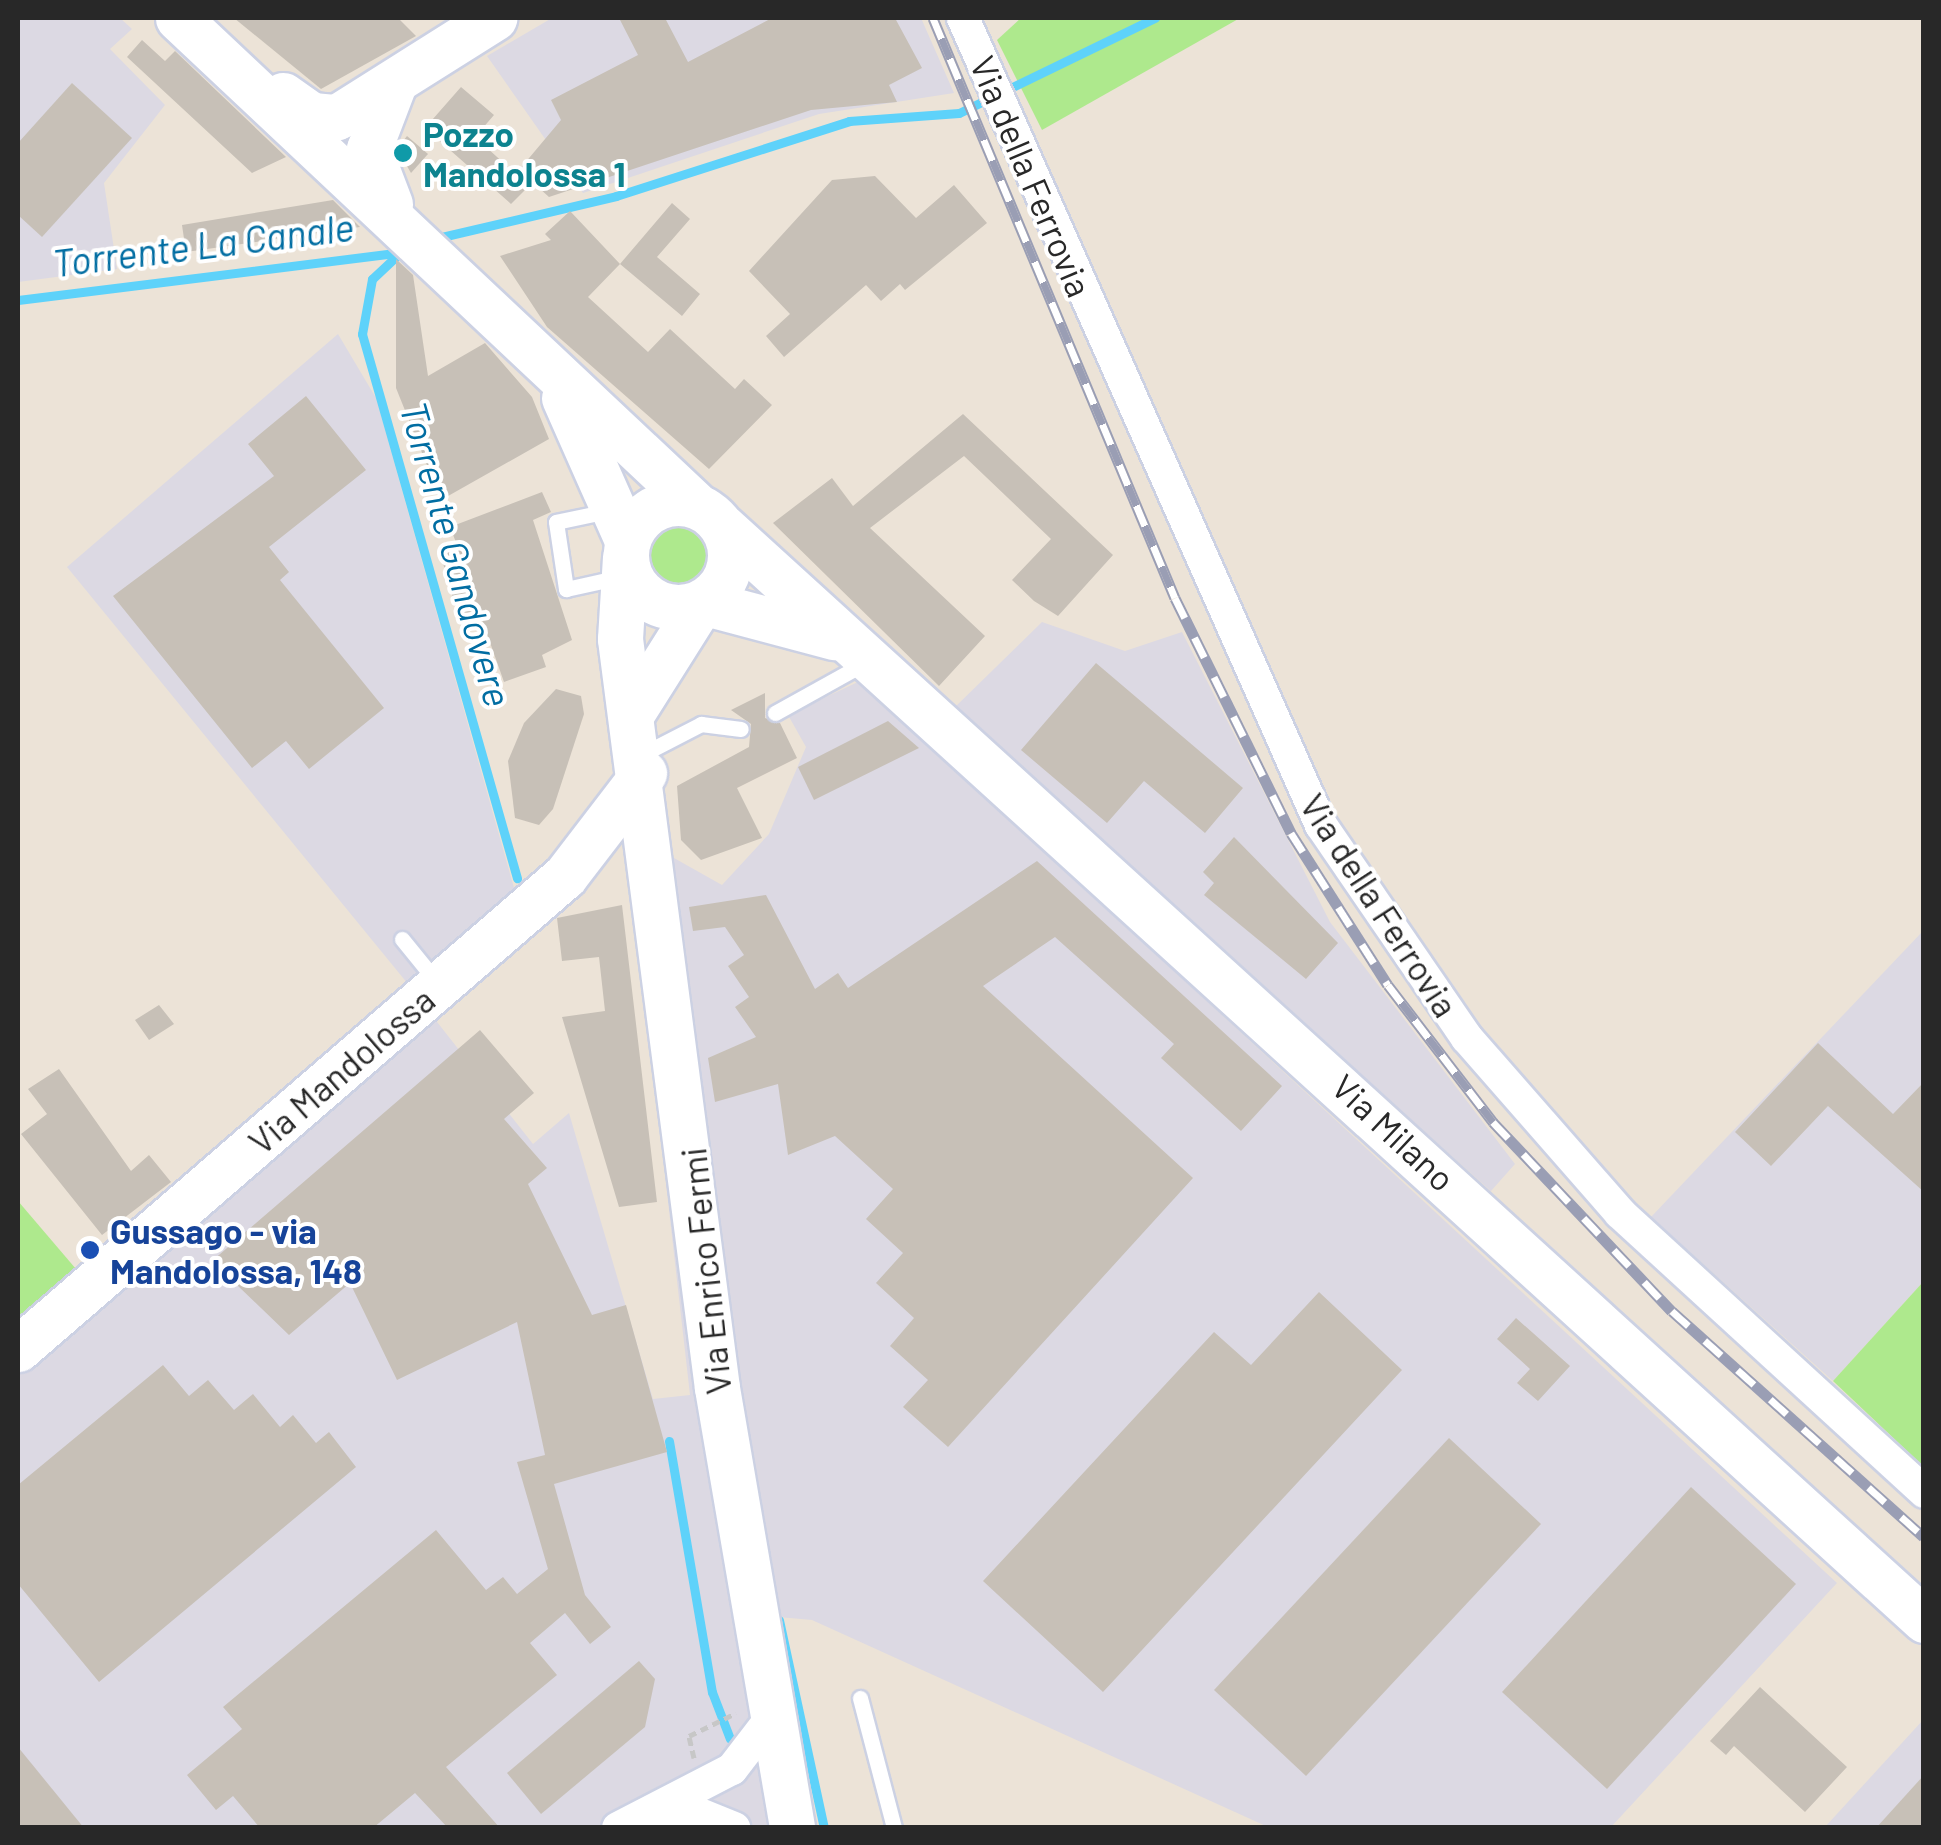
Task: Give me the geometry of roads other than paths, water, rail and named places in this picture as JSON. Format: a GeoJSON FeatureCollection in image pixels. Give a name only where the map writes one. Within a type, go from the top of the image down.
{"type":"FeatureCollection","features":[{"type":"Feature","properties":{"kind":"main road"},"geometry":{"type":"LineString","coordinates":[[178,18],[440,257],[527,342],[585,430],[623,546],[651,600],[702,602]]}},
{"type":"Feature","properties":{"kind":"main road"},"geometry":{"type":"LineString","coordinates":[[245,78],[323,120],[393,86],[488,19]]}},
{"type":"Feature","properties":{"kind":"main road"},"geometry":{"type":"LineString","coordinates":[[393,86],[369,149],[399,219]]}},
{"type":"Feature","properties":{"kind":"main road","name":"Via Milano"},"geometry":{"type":"LineString","coordinates":[[527,342],[710,516],[1924,1620]]}},
{"type":"Feature","properties":{"kind":"main road"},"geometry":{"type":"LineString","coordinates":[[623,546],[662,504],[710,516],[730,561],[702,602],[639,747]]}},
{"type":"Feature","properties":{"kind":"main road","name":"Via Enrico Fermi"},"geometry":{"type":"LineString","coordinates":[[623,546],[620,639],[639,747],[752,1718],[792,1828]]}},
{"type":"Feature","properties":{"kind":"main road","name":"Via Milano"},"geometry":{"type":"LineString","coordinates":[[702,602],[777,615],[866,654]]}},
{"type":"Feature","properties":{"kind":"main road","name":"Via Mandolossa"},"geometry":{"type":"LineString","coordinates":[[18,1349],[587,854],[639,747]]}},
{"type":"Feature","properties":{"kind":"street","name":"Via della Ferrovia"},"geometry":{"type":"LineString","coordinates":[[963,18],[1321,826],[1467,1038],[1620,1213],[1924,1492]]}},
{"type":"Feature","properties":{"kind":"street"},"geometry":{"type":"LineString","coordinates":[[631,1820],[732,1769],[752,1718]]}},
{"type":"Feature","properties":{"kind":"street"},"geometry":{"type":"LineString","coordinates":[[631,1820],[690,1810],[734,1828]]}},
{"type":"Feature","properties":{"kind":"lane"},"geometry":{"type":"LineString","coordinates":[[556,522],[623,546],[566,589],[556,522]]}},
{"type":"Feature","properties":{"kind":"lane"},"geometry":{"type":"LineString","coordinates":[[774,713],[866,654]]}},
{"type":"Feature","properties":{"kind":"lane"},"geometry":{"type":"LineString","coordinates":[[639,747],[701,724],[740,729]]}},
{"type":"Feature","properties":{"kind":"lane"},"geometry":{"type":"LineString","coordinates":[[402,939],[451,975]]}},
{"type":"Feature","properties":{"kind":"lane"},"geometry":{"type":"LineString","coordinates":[[860,1698],[894,1828]]}},
{"type":"Feature","properties":{"kind":"waterway"},"geometry":{"type":"LineString","coordinates":[[433,239],[616,196],[849,121],[959,113],[1155,18]]}},
{"type":"Feature","properties":{"kind":"waterway","name":"Torrente Gandovere"},"geometry":{"type":"LineString","coordinates":[[404,249],[372,279],[362,334],[517,878]]}},
{"type":"Feature","properties":{"kind":"waterway","name":"Torrente La Canale"},"geometry":{"type":"LineString","coordinates":[[18,300],[397,253]]}},
{"type":"Feature","properties":{"kind":"waterway","name":"Torrente Gandovere"},"geometry":{"type":"LineString","coordinates":[[669,1441],[712,1692],[730,1739]]}},
{"type":"Feature","properties":{"kind":"waterway"},"geometry":{"type":"LineString","coordinates":[[779,1620],[824,1828]]}},
{"type":"Feature","properties":{"kind":"railway"},"geometry":{"type":"LineString","coordinates":[[933,18],[1175,598],[1291,833],[1388,985],[1493,1122],[1672,1311],[1924,1537]]}},
{"type":"Feature","properties":{"kind":"place","name":"Pozzo Mandolossa 1"},"geometry":{"type":"Point","coordinates":[403,153]}},
{"type":"Feature","properties":{"kind":"place","name":"Gussago - via Mandolossa, 148"},"geometry":{"type":"Point","coordinates":[90,1250]}}]}
